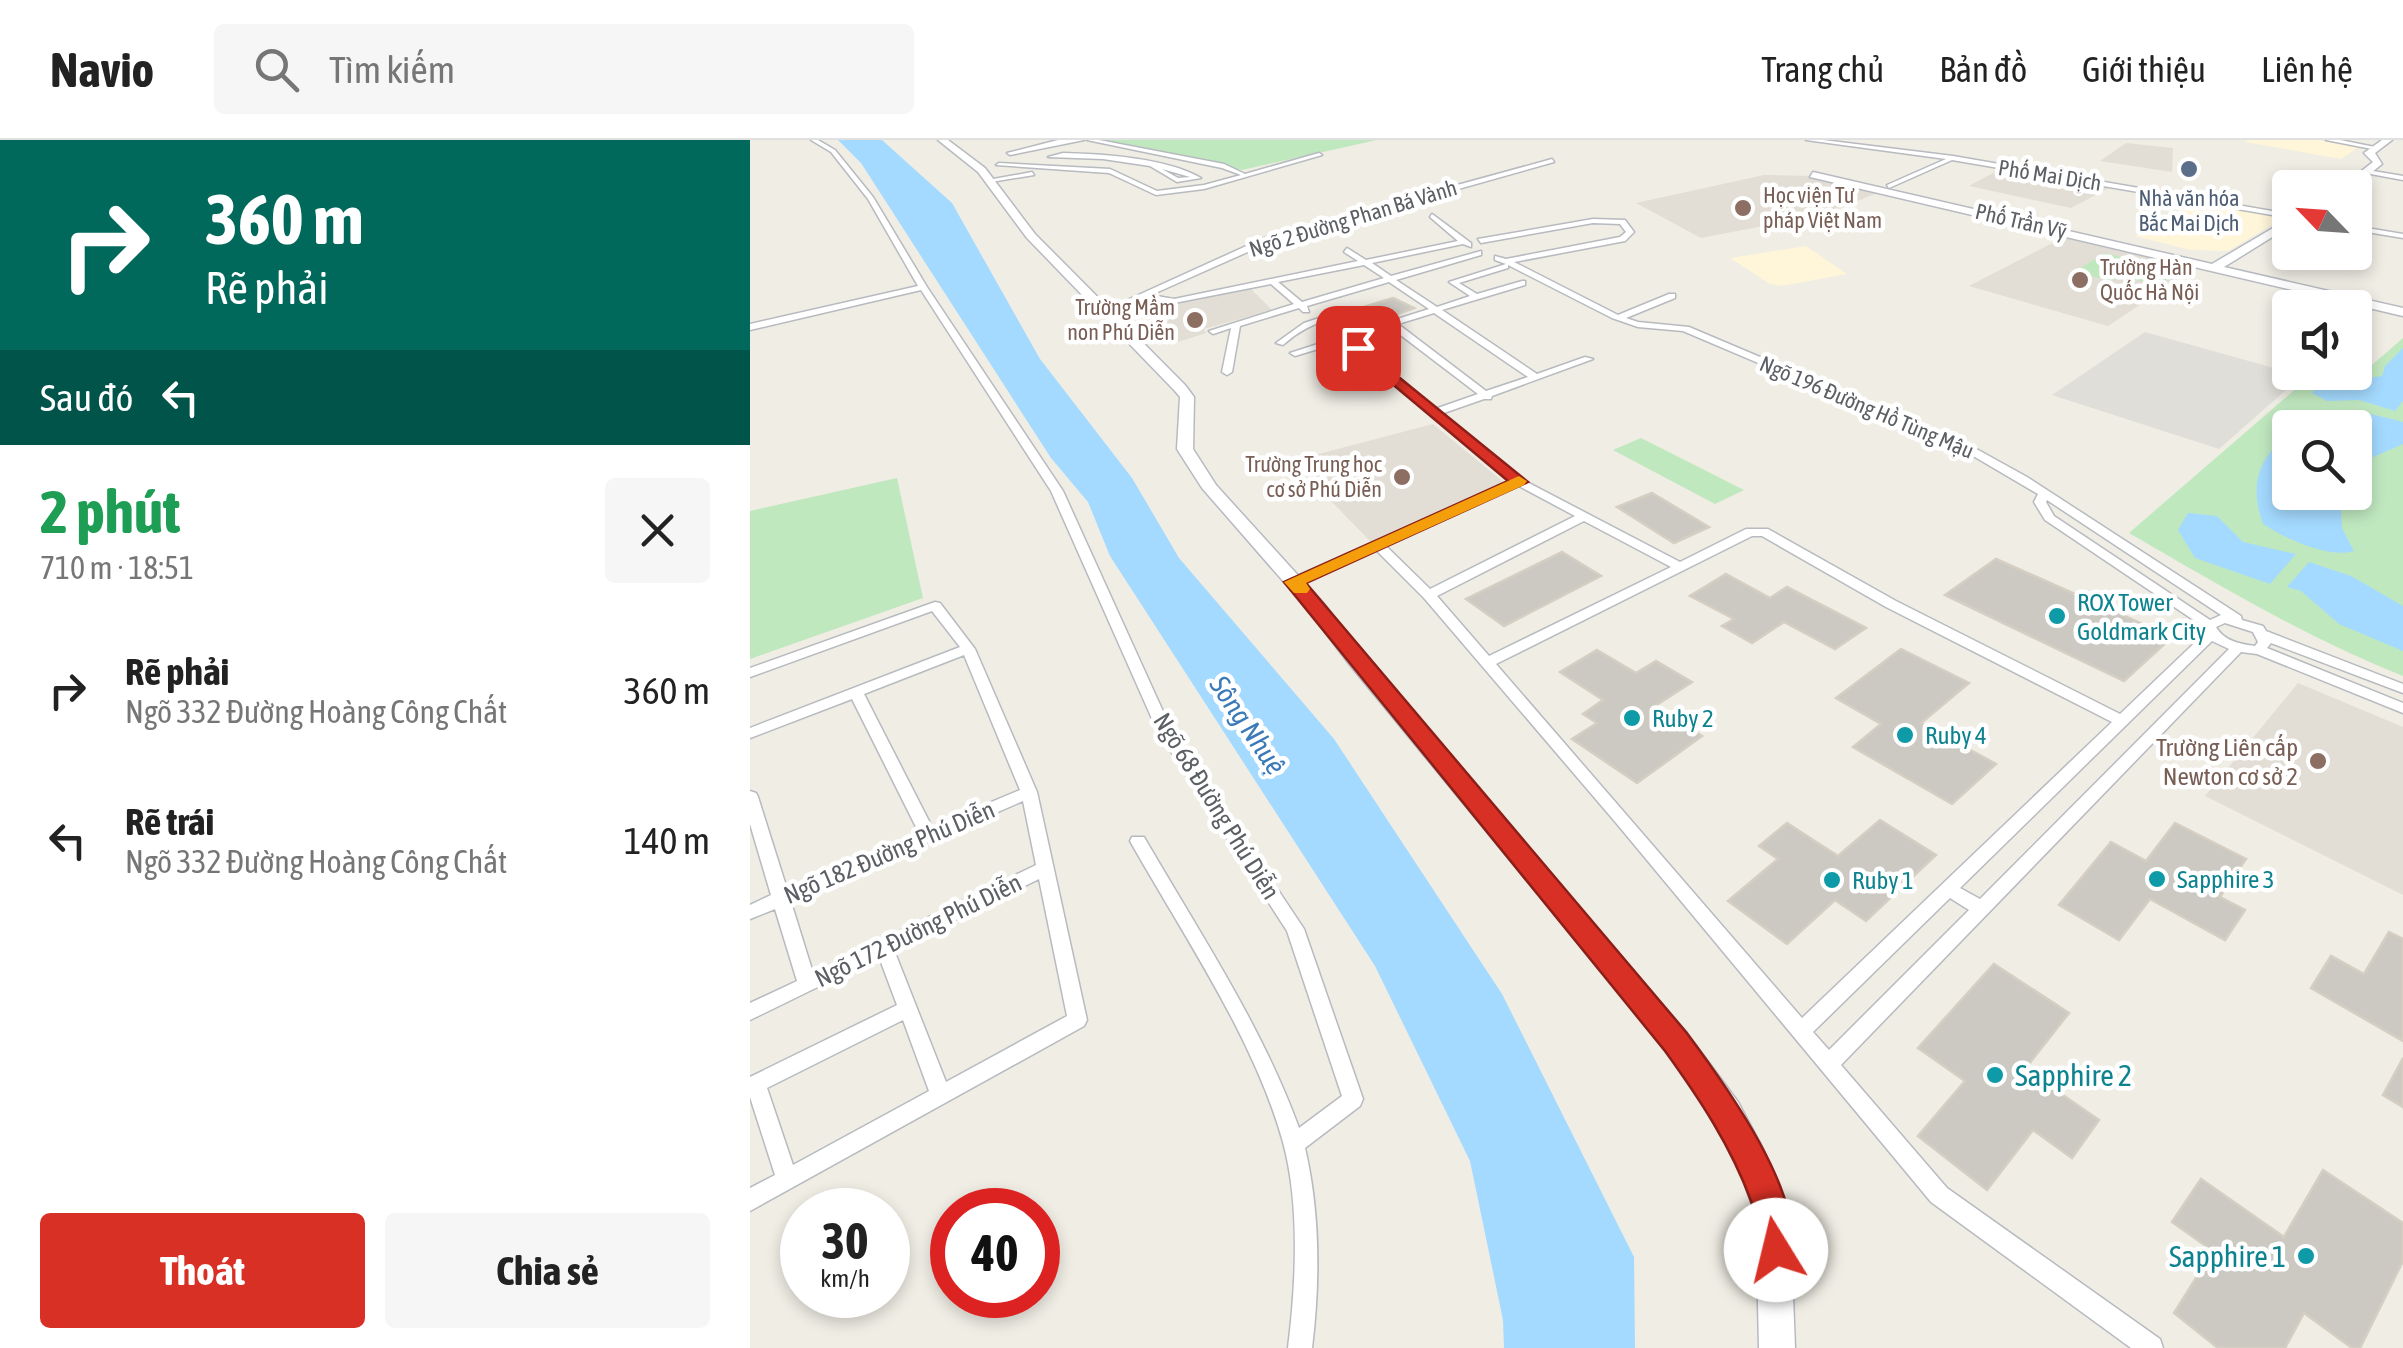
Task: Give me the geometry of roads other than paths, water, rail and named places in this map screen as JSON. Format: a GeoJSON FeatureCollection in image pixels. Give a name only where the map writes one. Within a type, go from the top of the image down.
{"type":"FeatureCollection","features":[{"type":"Feature","properties":{"kind":"street","name":"Ngõ 68 Đường Phú Diễn"},"geometry":{"type":"LineString","coordinates":[[814,140],[834,150],[872,198],[923,287],[1057,490],[1164,730],[1295,929],[1353,1099],[1294,1144]]}},
{"type":"Feature","properties":{"kind":"street"},"geometry":{"type":"LineString","coordinates":[[942,140],[964,153],[991,180],[1031,236],[1188,397],[1185,449],[1210,488],[1294,582],[1676,1042],[1727,1112],[1752,1160],[1773,1216],[1777,1348]]}},
{"type":"Feature","properties":{"kind":"street"},"geometry":{"type":"LineString","coordinates":[[1066,140],[1010,153],[1081,140]]}},
{"type":"Feature","properties":{"kind":"street"},"geometry":{"type":"LineString","coordinates":[[1090,140],[1242,173]]}},
{"type":"Feature","properties":{"kind":"street","name":"Phố Mai Dịch"},"geometry":{"type":"LineString","coordinates":[[1809,140],[1953,158],[2272,215]]}},
{"type":"Feature","properties":{"kind":"street"},"geometry":{"type":"LineString","coordinates":[[2329,140],[2377,148]]}},
{"type":"Feature","properties":{"kind":"street"},"geometry":{"type":"LineString","coordinates":[[2369,170],[2379,162],[2370,153],[2388,140]]}},
{"type":"Feature","properties":{"kind":"street"},"geometry":{"type":"LineString","coordinates":[[1885,188],[1953,158],[1955,148]]}},
{"type":"Feature","properties":{"kind":"street"},"geometry":{"type":"LineString","coordinates":[[1092,156],[1052,157],[1066,153],[1092,156],[1180,171],[1198,178],[1177,180],[1155,167]]}},
{"type":"Feature","properties":{"kind":"street"},"geometry":{"type":"LineString","coordinates":[[1110,171],[1162,153]]}},
{"type":"Feature","properties":{"kind":"street"},"geometry":{"type":"LineString","coordinates":[[998,165],[1110,171],[1147,191],[1176,192],[1320,155]]}},
{"type":"Feature","properties":{"kind":"street","name":"Ngõ 2 Đường Phan Bá Vành"},"geometry":{"type":"LineString","coordinates":[[1105,312],[1267,240],[1552,161]]}},
{"type":"Feature","properties":{"kind":"street"},"geometry":{"type":"LineString","coordinates":[[991,180],[1070,168]]}},
{"type":"Feature","properties":{"kind":"street","name":"Phố Trần Vỹ"},"geometry":{"type":"LineString","coordinates":[[1818,173],[2403,304]]}},
{"type":"Feature","properties":{"kind":"street"},"geometry":{"type":"LineString","coordinates":[[2372,173],[2403,178]]}},
{"type":"Feature","properties":{"kind":"street"},"geometry":{"type":"LineString","coordinates":[[1213,331],[1478,254],[1432,216]]}},
{"type":"Feature","properties":{"kind":"street"},"geometry":{"type":"LineString","coordinates":[[1476,297],[1453,282],[1503,262],[1622,239],[1630,232],[1622,222],[1610,220],[1481,241]]}},
{"type":"Feature","properties":{"kind":"street"},"geometry":{"type":"LineString","coordinates":[[2219,265],[2272,230]]}},
{"type":"Feature","properties":{"kind":"street"},"geometry":{"type":"LineString","coordinates":[[2372,231],[2403,236]]}},
{"type":"Feature","properties":{"kind":"street"},"geometry":{"type":"LineString","coordinates":[[1143,296],[1174,301],[1464,242]]}},
{"type":"Feature","properties":{"kind":"street"},"geometry":{"type":"LineString","coordinates":[[1347,250],[1535,377]]}},
{"type":"Feature","properties":{"kind":"street","name":"Ngõ 196 Đường Hồ Tùng Mậu"},"geometry":{"type":"LineString","coordinates":[[1503,262],[1549,278],[1637,324],[1679,327],[1967,448],[2044,493],[2236,619],[2262,643]]}},
{"type":"Feature","properties":{"kind":"street","name":"Phố Trần Vỹ"},"geometry":{"type":"LineString","coordinates":[[2219,265],[2403,312]]}},
{"type":"Feature","properties":{"kind":"street"},"geometry":{"type":"LineString","coordinates":[[1271,280],[1324,320]]}},
{"type":"Feature","properties":{"kind":"street"},"geometry":{"type":"LineString","coordinates":[[1295,353],[1522,282]]}},
{"type":"Feature","properties":{"kind":"street"},"geometry":{"type":"LineString","coordinates":[[750,327],[923,287]]}},
{"type":"Feature","properties":{"kind":"street"},"geometry":{"type":"LineString","coordinates":[[1622,317],[1672,296]]}},
{"type":"Feature","properties":{"kind":"street"},"geometry":{"type":"LineString","coordinates":[[1280,343],[1290,332],[1357,312],[1392,324],[1488,397]]}},
{"type":"Feature","properties":{"kind":"street"},"geometry":{"type":"LineString","coordinates":[[1227,372],[1236,324]]}},
{"type":"Feature","properties":{"kind":"street"},"geometry":{"type":"LineString","coordinates":[[1344,339],[1520,482],[1678,566]]}},
{"type":"Feature","properties":{"kind":"street"},"geometry":{"type":"LineString","coordinates":[[1433,413],[1588,359]]}},
{"type":"Feature","properties":{"kind":"street"},"geometry":{"type":"LineString","coordinates":[[1294,582],[1520,482]]}},
{"type":"Feature","properties":{"kind":"street","name":"Ngõ 196 Đường Hồ Tùng Mậu"},"geometry":{"type":"LineString","coordinates":[[2044,493],[2040,502],[2049,518],[2238,648]]}},
{"type":"Feature","properties":{"kind":"street"},"geometry":{"type":"LineString","coordinates":[[1428,595],[1582,517]]}},
{"type":"Feature","properties":{"kind":"street"},"geometry":{"type":"LineString","coordinates":[[1486,663],[1750,532],[1764,532],[1891,604],[2122,721]]}},
{"type":"Feature","properties":{"kind":"street"},"geometry":{"type":"LineString","coordinates":[[1378,545],[1428,595],[1939,1196],[2151,1348]]}},
{"type":"Feature","properties":{"kind":"street","name":"Ngõ 172 Đường Phú Diễn"},"geometry":{"type":"LineString","coordinates":[[750,673],[934,606],[968,649],[1029,792],[1043,869],[750,1012]]}},
{"type":"Feature","properties":{"kind":"street"},"geometry":{"type":"LineString","coordinates":[[1801,1031],[2122,721],[2211,630],[2214,620],[2236,619]]}},
{"type":"Feature","properties":{"kind":"street"},"geometry":{"type":"LineString","coordinates":[[2262,643],[2403,708]]}},
{"type":"Feature","properties":{"kind":"street"},"geometry":{"type":"LineString","coordinates":[[1829,1064],[2238,648],[2262,643],[2403,689]]}},
{"type":"Feature","properties":{"kind":"street"},"geometry":{"type":"LineString","coordinates":[[750,733],[968,649]]}},
{"type":"Feature","properties":{"kind":"street"},"geometry":{"type":"LineString","coordinates":[[856,692],[928,835]]}},
{"type":"Feature","properties":{"kind":"street","name":"Ngõ 182 Đường Phú Diễn"},"geometry":{"type":"LineString","coordinates":[[750,912],[1029,792]]}},
{"type":"Feature","properties":{"kind":"street"},"geometry":{"type":"LineString","coordinates":[[750,797],[754,822],[807,984]]}},
{"type":"Feature","properties":{"kind":"street"},"geometry":{"type":"LineString","coordinates":[[1138,840],[1260,1060],[1294,1144],[1303,1224],[1300,1348]]}},
{"type":"Feature","properties":{"kind":"street"},"geometry":{"type":"LineString","coordinates":[[750,1200],[1077,1020],[1043,869]]}},
{"type":"Feature","properties":{"kind":"street"},"geometry":{"type":"LineString","coordinates":[[1948,889],[1982,909]]}},
{"type":"Feature","properties":{"kind":"street"},"geometry":{"type":"LineString","coordinates":[[884,947],[941,1095]]}},
{"type":"Feature","properties":{"kind":"street"},"geometry":{"type":"LineString","coordinates":[[786,1180],[753,1086],[908,1008]]}},
{"type":"Feature","properties":{"kind":"water","name":"Sông Nhuệ"},"geometry":{"type":"Polygon","coordinates":[[[838,140],[882,140],[952,203],[1040,359],[1132,478],[1179,558],[1334,739],[1502,994],[1634,1257],[1635,1348],[1504,1348],[1503,1320],[1470,1161],[1375,966],[1110,556],[1088,502],[1051,458],[861,163],[838,140]]]}},
{"type":"Feature","properties":{"kind":"water"},"geometry":{"type":"Polygon","coordinates":[[[2403,348],[2403,401],[2395,411],[2359,400],[2327,401],[2312,393],[2372,390],[2372,377],[2382,376],[2385,366],[2403,348]]]}},
{"type":"Feature","properties":{"kind":"water"},"geometry":{"type":"Polygon","coordinates":[[[2372,414],[2403,422],[2403,444],[2372,458],[2372,414]]]}},
{"type":"Feature","properties":{"kind":"water"},"geometry":{"type":"Polygon","coordinates":[[[2270,452],[2272,510],[2341,510],[2342,528],[2354,551],[2320,550],[2263,524],[2257,485],[2270,452]]]}},
{"type":"Feature","properties":{"kind":"water"},"geometry":{"type":"Polygon","coordinates":[[[2188,513],[2217,516],[2243,542],[2296,554],[2270,584],[2195,558],[2178,530],[2188,513]]]}},
{"type":"Feature","properties":{"kind":"water"},"geometry":{"type":"Polygon","coordinates":[[[2309,562],[2351,576],[2403,606],[2403,651],[2339,624],[2301,591],[2287,587],[2309,562]]]}},
{"type":"Feature","properties":{"kind":"place","name":"Nhà văn hóa Bắc Mai Dịch"},"geometry":{"type":"Point","coordinates":[2189,169]}},
{"type":"Feature","properties":{"kind":"place","name":"Học viện Tư pháp Việt Nam"},"geometry":{"type":"Point","coordinates":[1743,208]}},
{"type":"Feature","properties":{"kind":"place","name":"Trường Hàn Quốc Hà Nội"},"geometry":{"type":"Point","coordinates":[2080,280]}},
{"type":"Feature","properties":{"kind":"place","name":"Trường Mầm non Phú Diễn"},"geometry":{"type":"Point","coordinates":[1195,320]}},
{"type":"Feature","properties":{"kind":"place","name":"Trường Trung học cơ sở Phú Diễn"},"geometry":{"type":"Point","coordinates":[1402,477]}},
{"type":"Feature","properties":{"kind":"place","name":"ROX Tower Goldmark City"},"geometry":{"type":"Point","coordinates":[2057,616]}},
{"type":"Feature","properties":{"kind":"place","name":"Ruby 2"},"geometry":{"type":"Point","coordinates":[1632,718]}},
{"type":"Feature","properties":{"kind":"place","name":"Ruby 4"},"geometry":{"type":"Point","coordinates":[1905,735]}},
{"type":"Feature","properties":{"kind":"place","name":"Trường Liên cấp Newton cơ sở 2"},"geometry":{"type":"Point","coordinates":[2318,761]}},
{"type":"Feature","properties":{"kind":"place","name":"Sapphire 3"},"geometry":{"type":"Point","coordinates":[2157,879]}},
{"type":"Feature","properties":{"kind":"place","name":"Ruby 1"},"geometry":{"type":"Point","coordinates":[1832,880]}},
{"type":"Feature","properties":{"kind":"place","name":"Sapphire 2"},"geometry":{"type":"Point","coordinates":[1995,1075]}},
{"type":"Feature","properties":{"kind":"place","name":"Sapphire 1"},"geometry":{"type":"Point","coordinates":[2306,1256]}}]}
